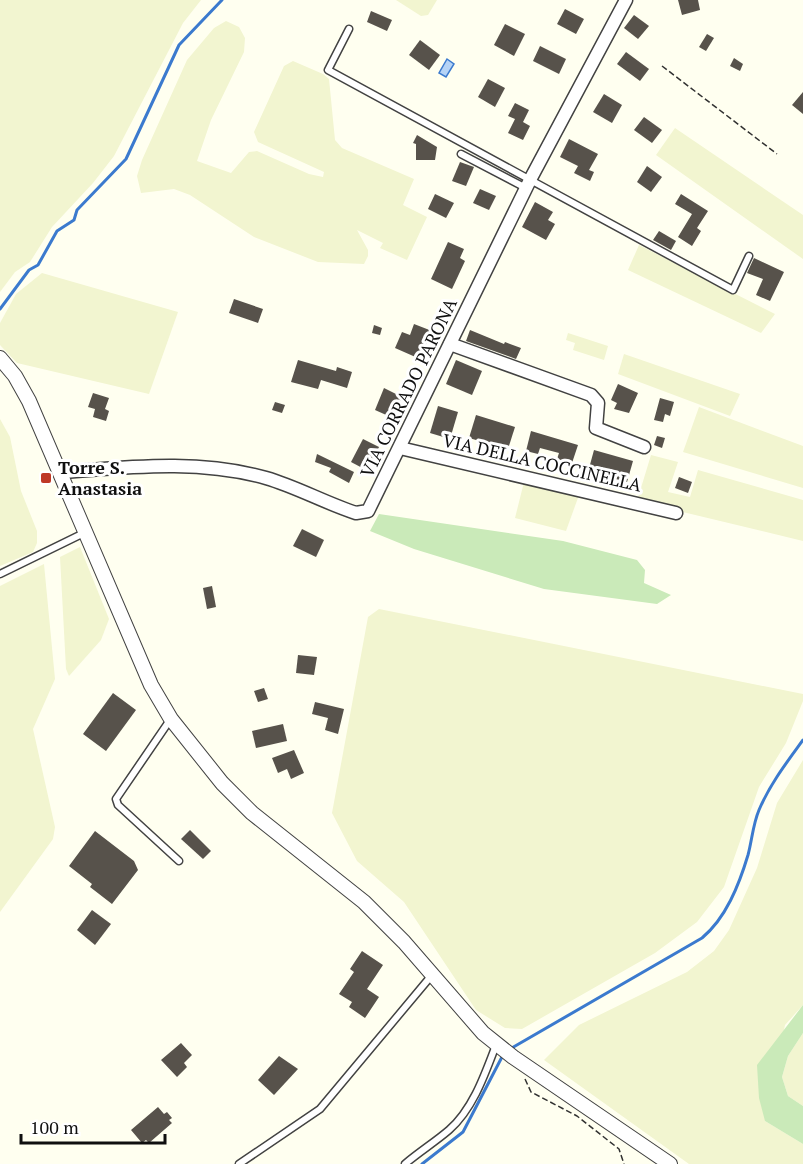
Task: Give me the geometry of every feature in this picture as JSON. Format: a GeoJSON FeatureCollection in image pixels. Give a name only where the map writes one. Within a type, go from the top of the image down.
{"type":"FeatureCollection","features":[{"type":"Feature","properties":{"kind":"street","name":"VIA CORRADO PARONA"},"geometry":{"type":"LineString","coordinates":[[62,472],[160,466],[227,469],[269,478],[352,512],[363,514],[373,505],[528,184],[626,0]]}},
{"type":"Feature","properties":{"kind":"street"},"geometry":{"type":"LineString","coordinates":[[450,344],[591,395],[598,403],[596,428],[644,447]]}},
{"type":"Feature","properties":{"kind":"street"},"geometry":{"type":"LineString","coordinates":[[0,358],[22,388],[62,472],[142,663],[171,719],[209,768],[252,813],[364,902],[432,975],[468,1018],[497,1045],[670,1164]]}},
{"type":"Feature","properties":{"kind":"street","name":"VIA DELLA COCCINELLA"},"geometry":{"type":"LineString","coordinates":[[400,448],[676,513]]}},
{"type":"Feature","properties":{"kind":"lane"},"geometry":{"type":"LineString","coordinates":[[349,29],[328,70],[528,184],[733,290],[749,256]]}},
{"type":"Feature","properties":{"kind":"lane"},"geometry":{"type":"LineString","coordinates":[[461,154],[528,184]]}},
{"type":"Feature","properties":{"kind":"lane"},"geometry":{"type":"LineString","coordinates":[[0,574],[86,532]]}},
{"type":"Feature","properties":{"kind":"lane"},"geometry":{"type":"LineString","coordinates":[[171,719],[116,799],[118,805],[179,861]]}},
{"type":"Feature","properties":{"kind":"lane"},"geometry":{"type":"LineString","coordinates":[[239,1164],[320,1109],[432,975]]}},
{"type":"Feature","properties":{"kind":"lane"},"geometry":{"type":"LineString","coordinates":[[405,1164],[450,1129],[462,1114],[474,1096],[497,1045]]}},
{"type":"Feature","properties":{"kind":"path"},"geometry":{"type":"LineString","coordinates":[[662,66],[777,154]]}},
{"type":"Feature","properties":{"kind":"path"},"geometry":{"type":"LineString","coordinates":[[529,1067],[524,1080],[531,1092],[585,1122],[620,1149],[624,1164]]}},
{"type":"Feature","properties":{"kind":"green space"},"geometry":{"type":"Polygon","coordinates":[[[0,0],[201,0],[183,23],[114,156],[93,183],[52,227],[30,262],[15,272],[0,292],[0,0]]]}},
{"type":"Feature","properties":{"kind":"green space"},"geometry":{"type":"Polygon","coordinates":[[[396,0],[437,0],[428,15],[421,16],[396,0]]]}},
{"type":"Feature","properties":{"kind":"green space"},"geometry":{"type":"Polygon","coordinates":[[[226,21],[239,27],[245,38],[244,52],[211,120],[197,161],[231,173],[249,152],[257,151],[309,174],[323,177],[324,172],[258,142],[254,132],[284,66],[293,61],[323,74],[329,79],[335,140],[342,148],[414,179],[403,205],[427,217],[407,260],[380,248],[383,243],[357,230],[368,250],[364,264],[318,262],[254,237],[190,195],[174,189],[141,193],[137,176],[142,160],[187,60],[214,28],[226,21]]]}},
{"type":"Feature","properties":{"kind":"green space"},"geometry":{"type":"Polygon","coordinates":[[[675,128],[803,215],[803,259],[656,155],[675,128]]]}},
{"type":"Feature","properties":{"kind":"green space"},"geometry":{"type":"Polygon","coordinates":[[[639,245],[775,314],[761,333],[628,270],[639,245]]]}},
{"type":"Feature","properties":{"kind":"green space"},"geometry":{"type":"Polygon","coordinates":[[[42,273],[178,312],[149,394],[17,363],[0,345],[0,323],[16,294],[42,273]]]}},
{"type":"Feature","properties":{"kind":"green space"},"geometry":{"type":"Polygon","coordinates":[[[568,333],[608,346],[604,360],[573,350],[575,343],[566,340],[568,333]]]}},
{"type":"Feature","properties":{"kind":"green space"},"geometry":{"type":"Polygon","coordinates":[[[624,354],[740,394],[730,416],[618,374],[624,354]]]}},
{"type":"Feature","properties":{"kind":"green space"},"geometry":{"type":"Polygon","coordinates":[[[699,407],[803,446],[803,488],[683,452],[699,407]]]}},
{"type":"Feature","properties":{"kind":"green space"},"geometry":{"type":"Polygon","coordinates":[[[0,419],[10,437],[21,491],[37,531],[37,543],[33,552],[0,566],[0,419]]]}},
{"type":"Feature","properties":{"kind":"green space"},"geometry":{"type":"Polygon","coordinates":[[[651,455],[678,462],[668,492],[690,497],[698,470],[803,500],[803,541],[637,501],[651,455]]]}},
{"type":"Feature","properties":{"kind":"green space"},"geometry":{"type":"Polygon","coordinates":[[[524,482],[579,495],[566,531],[515,518],[524,482]]]}},
{"type":"Feature","properties":{"kind":"green space"},"geometry":{"type":"Polygon","coordinates":[[[379,514],[563,541],[637,560],[645,570],[644,583],[671,595],[657,604],[544,589],[414,549],[370,531],[379,514]]]}},
{"type":"Feature","properties":{"kind":"green space"},"geometry":{"type":"Polygon","coordinates":[[[80,547],[109,619],[101,640],[69,676],[66,669],[60,557],[80,547]]]}},
{"type":"Feature","properties":{"kind":"green space"},"geometry":{"type":"Polygon","coordinates":[[[44,564],[55,679],[33,729],[55,827],[53,839],[0,912],[0,586],[44,564]]]}},
{"type":"Feature","properties":{"kind":"green space"},"geometry":{"type":"Polygon","coordinates":[[[379,609],[803,694],[803,701],[786,743],[759,787],[724,887],[697,922],[655,953],[522,1029],[505,1028],[476,1010],[404,902],[357,861],[332,813],[368,617],[379,609]]]}},
{"type":"Feature","properties":{"kind":"green space"},"geometry":{"type":"Polygon","coordinates":[[[803,760],[803,1005],[785,1025],[765,1121],[803,1144],[803,1164],[689,1164],[544,1060],[579,1025],[687,972],[714,951],[729,930],[757,868],[777,803],[803,760]]]}},
{"type":"Feature","properties":{"kind":"green space"},"geometry":{"type":"Polygon","coordinates":[[[803,1005],[803,1033],[788,1056],[782,1077],[788,1096],[803,1106],[803,1144],[765,1121],[759,1098],[757,1065],[803,1005]]]}},
{"type":"Feature","properties":{"kind":"green space"},"geometry":{"type":"Polygon","coordinates":[[[803,1033],[803,1106],[788,1096],[782,1077],[788,1056],[803,1033]]]}},
{"type":"Feature","properties":{"kind":"water"},"geometry":{"type":"Polygon","coordinates":[[[447,59],[454,64],[446,77],[439,73],[447,59]]]}},
{"type":"Feature","properties":{"kind":"building"},"geometry":{"type":"Polygon","coordinates":[[[678,0],[698,0],[700,10],[682,15],[678,0]]]}},
{"type":"Feature","properties":{"kind":"building"},"geometry":{"type":"Polygon","coordinates":[[[565,9],[584,19],[576,34],[557,24],[565,9]]]}},
{"type":"Feature","properties":{"kind":"building"},"geometry":{"type":"Polygon","coordinates":[[[371,11],[392,20],[387,31],[367,22],[371,11]]]}},
{"type":"Feature","properties":{"kind":"building"},"geometry":{"type":"Polygon","coordinates":[[[634,15],[649,26],[638,39],[624,28],[634,15]]]}},
{"type":"Feature","properties":{"kind":"building"},"geometry":{"type":"Polygon","coordinates":[[[505,24],[525,34],[514,56],[494,45],[505,24]]]}},
{"type":"Feature","properties":{"kind":"building"},"geometry":{"type":"Polygon","coordinates":[[[707,34],[714,38],[706,51],[699,47],[707,34]]]}},
{"type":"Feature","properties":{"kind":"building"},"geometry":{"type":"Polygon","coordinates":[[[420,40],[440,55],[429,70],[409,55],[420,40]]]}},
{"type":"Feature","properties":{"kind":"building"},"geometry":{"type":"Polygon","coordinates":[[[540,46],[566,59],[559,74],[533,61],[540,46]]]}},
{"type":"Feature","properties":{"kind":"building"},"geometry":{"type":"Polygon","coordinates":[[[626,52],[649,69],[640,81],[617,64],[626,52]]]}},
{"type":"Feature","properties":{"kind":"building"},"geometry":{"type":"Polygon","coordinates":[[[734,58],[743,64],[740,71],[730,66],[734,58]]]}},
{"type":"Feature","properties":{"kind":"building"},"geometry":{"type":"Polygon","coordinates":[[[488,79],[505,88],[495,107],[478,97],[488,79]]]}},
{"type":"Feature","properties":{"kind":"building"},"geometry":{"type":"Polygon","coordinates":[[[803,92],[803,114],[792,105],[803,92]]]}},
{"type":"Feature","properties":{"kind":"building"},"geometry":{"type":"Polygon","coordinates":[[[604,94],[622,105],[612,123],[593,112],[604,94]]]}},
{"type":"Feature","properties":{"kind":"building"},"geometry":{"type":"Polygon","coordinates":[[[515,103],[529,110],[523,122],[530,126],[523,140],[508,133],[515,119],[508,116],[515,103]]]}},
{"type":"Feature","properties":{"kind":"building"},"geometry":{"type":"Polygon","coordinates":[[[644,117],[662,130],[652,143],[634,130],[644,117]]]}},
{"type":"Feature","properties":{"kind":"building"},"geometry":{"type":"Polygon","coordinates":[[[417,135],[437,147],[435,160],[416,160],[416,144],[413,143],[417,135]]]}},
{"type":"Feature","properties":{"kind":"building"},"geometry":{"type":"Polygon","coordinates":[[[569,139],[598,154],[589,170],[594,172],[590,181],[574,173],[578,166],[560,157],[569,139]]]}},
{"type":"Feature","properties":{"kind":"building"},"geometry":{"type":"Polygon","coordinates":[[[460,162],[474,167],[466,186],[452,181],[460,162]]]}},
{"type":"Feature","properties":{"kind":"building"},"geometry":{"type":"Polygon","coordinates":[[[647,166],[662,177],[651,192],[637,182],[647,166]]]}},
{"type":"Feature","properties":{"kind":"building"},"geometry":{"type":"Polygon","coordinates":[[[480,189],[496,196],[489,210],[473,203],[480,189]]]}},
{"type":"Feature","properties":{"kind":"building"},"geometry":{"type":"Polygon","coordinates":[[[435,194],[454,203],[446,218],[428,209],[435,194]]]}},
{"type":"Feature","properties":{"kind":"building"},"geometry":{"type":"Polygon","coordinates":[[[681,194],[708,211],[697,228],[701,231],[692,246],[678,237],[692,214],[675,204],[681,194]]]}},
{"type":"Feature","properties":{"kind":"building"},"geometry":{"type":"Polygon","coordinates":[[[535,202],[553,212],[548,220],[555,224],[546,240],[522,227],[535,202]]]}},
{"type":"Feature","properties":{"kind":"building"},"geometry":{"type":"Polygon","coordinates":[[[659,231],[676,241],[671,250],[653,240],[659,231]]]}},
{"type":"Feature","properties":{"kind":"building"},"geometry":{"type":"Polygon","coordinates":[[[448,242],[464,249],[460,258],[465,261],[452,289],[431,279],[448,242]]]}},
{"type":"Feature","properties":{"kind":"building"},"geometry":{"type":"Polygon","coordinates":[[[754,258],[784,272],[770,301],[756,295],[763,279],[747,273],[754,258]]]}},
{"type":"Feature","properties":{"kind":"building"},"geometry":{"type":"Polygon","coordinates":[[[234,299],[263,309],[258,323],[229,313],[234,299]]]}},
{"type":"Feature","properties":{"kind":"building"},"geometry":{"type":"Polygon","coordinates":[[[414,324],[432,331],[420,359],[395,348],[402,332],[410,335],[414,324]]]}},
{"type":"Feature","properties":{"kind":"building"},"geometry":{"type":"Polygon","coordinates":[[[374,325],[382,328],[380,335],[372,333],[374,325]]]}},
{"type":"Feature","properties":{"kind":"building"},"geometry":{"type":"Polygon","coordinates":[[[470,330],[504,344],[505,342],[521,348],[516,359],[466,341],[470,330]]]}},
{"type":"Feature","properties":{"kind":"building"},"geometry":{"type":"Polygon","coordinates":[[[298,360],[336,371],[337,367],[352,372],[347,388],[321,380],[318,389],[291,382],[298,360]]]}},
{"type":"Feature","properties":{"kind":"building"},"geometry":{"type":"Polygon","coordinates":[[[456,360],[482,371],[472,395],[446,384],[456,360]]]}},
{"type":"Feature","properties":{"kind":"building"},"geometry":{"type":"Polygon","coordinates":[[[618,384],[638,393],[629,413],[614,409],[617,403],[611,400],[618,384]]]}},
{"type":"Feature","properties":{"kind":"building"},"geometry":{"type":"Polygon","coordinates":[[[384,388],[402,397],[393,418],[375,410],[384,388]]]}},
{"type":"Feature","properties":{"kind":"building"},"geometry":{"type":"Polygon","coordinates":[[[93,393],[109,398],[105,409],[109,411],[106,421],[93,417],[95,409],[88,407],[93,393]]]}},
{"type":"Feature","properties":{"kind":"building"},"geometry":{"type":"Polygon","coordinates":[[[660,398],[674,402],[670,416],[665,414],[663,422],[654,420],[660,398]]]}},
{"type":"Feature","properties":{"kind":"building"},"geometry":{"type":"Polygon","coordinates":[[[275,402],[285,405],[282,413],[272,410],[275,402]]]}},
{"type":"Feature","properties":{"kind":"building"},"geometry":{"type":"Polygon","coordinates":[[[438,406],[458,412],[450,439],[430,433],[438,406]]]}},
{"type":"Feature","properties":{"kind":"building"},"geometry":{"type":"Polygon","coordinates":[[[476,415],[515,427],[508,449],[469,438],[476,415]]]}},
{"type":"Feature","properties":{"kind":"building"},"geometry":{"type":"Polygon","coordinates":[[[531,431],[578,445],[572,463],[557,459],[559,453],[540,448],[538,454],[526,451],[531,431]]]}},
{"type":"Feature","properties":{"kind":"building"},"geometry":{"type":"Polygon","coordinates":[[[657,436],[665,438],[662,448],[654,445],[657,436]]]}},
{"type":"Feature","properties":{"kind":"building"},"geometry":{"type":"Polygon","coordinates":[[[363,439],[379,447],[368,471],[351,462],[363,439]]]}},
{"type":"Feature","properties":{"kind":"building"},"geometry":{"type":"Polygon","coordinates":[[[594,450],[633,461],[627,482],[588,472],[594,450]]]}},
{"type":"Feature","properties":{"kind":"building"},"geometry":{"type":"Polygon","coordinates":[[[317,454],[354,472],[349,483],[329,472],[331,468],[315,462],[317,454]]]}},
{"type":"Feature","properties":{"kind":"building"},"geometry":{"type":"Polygon","coordinates":[[[679,477],[692,482],[688,493],[675,488],[679,477]]]}},
{"type":"Feature","properties":{"kind":"building"},"geometry":{"type":"Polygon","coordinates":[[[302,529],[324,540],[316,557],[293,546],[302,529]]]}},
{"type":"Feature","properties":{"kind":"building"},"geometry":{"type":"Polygon","coordinates":[[[212,586],[216,607],[207,609],[203,588],[212,586]]]}},
{"type":"Feature","properties":{"kind":"building"},"geometry":{"type":"Polygon","coordinates":[[[298,655],[317,657],[314,675],[296,673],[298,655]]]}},
{"type":"Feature","properties":{"kind":"building"},"geometry":{"type":"Polygon","coordinates":[[[264,688],[268,699],[258,702],[254,691],[264,688]]]}},
{"type":"Feature","properties":{"kind":"building"},"geometry":{"type":"Polygon","coordinates":[[[113,693],[136,710],[106,751],[83,734],[113,693]]]}},
{"type":"Feature","properties":{"kind":"building"},"geometry":{"type":"Polygon","coordinates":[[[315,702],[344,709],[338,734],[325,730],[328,718],[312,714],[315,702]]]}},
{"type":"Feature","properties":{"kind":"building"},"geometry":{"type":"Polygon","coordinates":[[[283,724],[287,741],[256,748],[252,731],[283,724]]]}},
{"type":"Feature","properties":{"kind":"building"},"geometry":{"type":"Polygon","coordinates":[[[294,750],[304,773],[291,779],[287,769],[278,773],[272,758],[294,750]]]}},
{"type":"Feature","properties":{"kind":"building"},"geometry":{"type":"Polygon","coordinates":[[[190,830],[211,851],[203,859],[181,839],[190,830]]]}},
{"type":"Feature","properties":{"kind":"building"},"geometry":{"type":"Polygon","coordinates":[[[95,831],[134,861],[138,870],[112,904],[90,887],[92,884],[69,866],[95,831]]]}},
{"type":"Feature","properties":{"kind":"building"},"geometry":{"type":"Polygon","coordinates":[[[92,910],[111,924],[95,945],[77,930],[92,910]]]}},
{"type":"Feature","properties":{"kind":"building"},"geometry":{"type":"Polygon","coordinates":[[[362,951],[383,965],[367,989],[379,997],[365,1018],[349,1007],[352,1002],[339,994],[354,972],[350,969],[362,951]]]}},
{"type":"Feature","properties":{"kind":"building"},"geometry":{"type":"Polygon","coordinates":[[[181,1043],[192,1055],[184,1063],[187,1067],[177,1077],[161,1060],[181,1043]]]}},
{"type":"Feature","properties":{"kind":"building"},"geometry":{"type":"Polygon","coordinates":[[[279,1056],[298,1069],[274,1095],[258,1080],[279,1056]]]}},
{"type":"Feature","properties":{"kind":"building"},"geometry":{"type":"Polygon","coordinates":[[[158,1107],[164,1114],[167,1112],[172,1118],[169,1120],[172,1123],[149,1143],[146,1140],[142,1143],[131,1130],[158,1107]]]}},
{"type":"Feature","properties":{"kind":"waterway"},"geometry":{"type":"LineString","coordinates":[[0,309],[29,270],[38,265],[57,231],[74,220],[77,210],[126,159],[179,45],[222,0]]}},
{"type":"Feature","properties":{"kind":"waterway"},"geometry":{"type":"LineString","coordinates":[[510,1049],[702,938],[710,930],[725,911],[736,889],[763,800],[803,740]]}},
{"type":"Feature","properties":{"kind":"waterway"},"geometry":{"type":"LineString","coordinates":[[422,1164],[463,1132],[503,1055]]}},
{"type":"Feature","properties":{"kind":"place","name":"Torre S. Anastasia"},"geometry":{"type":"Point","coordinates":[46,478]}}]}
